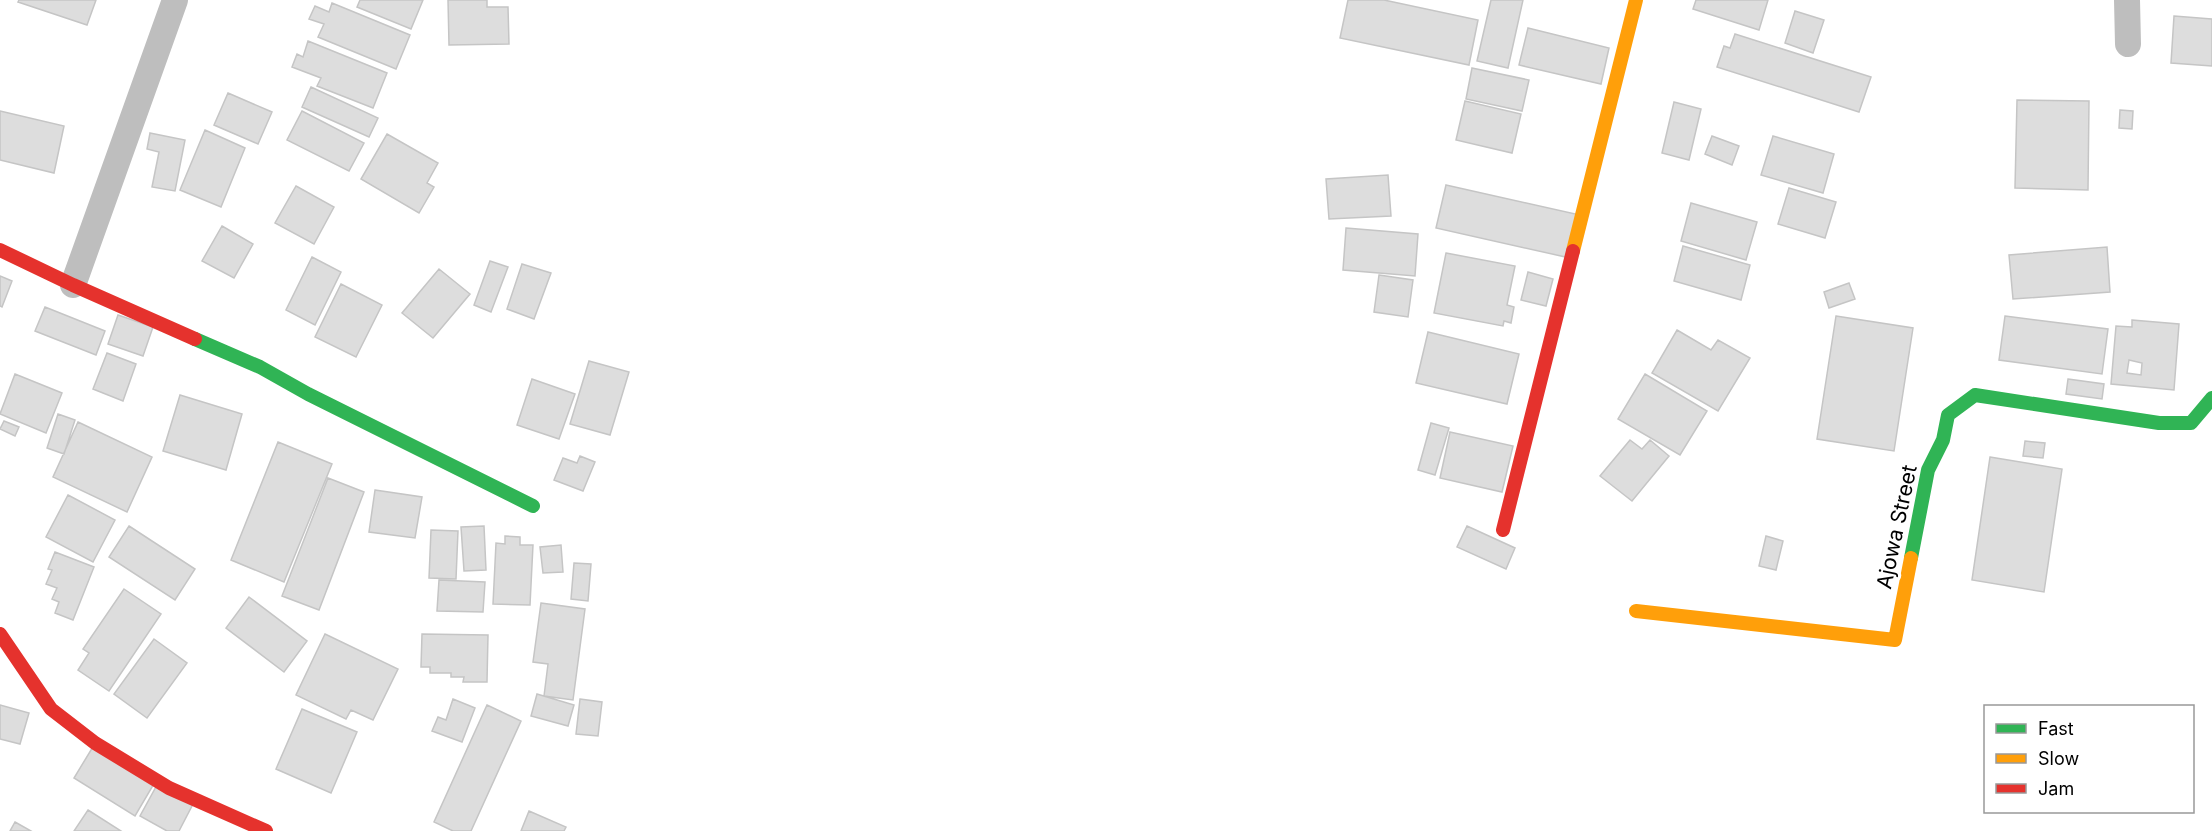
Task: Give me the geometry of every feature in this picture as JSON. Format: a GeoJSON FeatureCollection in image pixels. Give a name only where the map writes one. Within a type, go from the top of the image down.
{"type":"FeatureCollection","features":[{"type":"Feature","properties":{"kind":"street"},"geometry":{"type":"LineString","coordinates":[[73,285],[175,0]]}},
{"type":"Feature","properties":{"kind":"street"},"geometry":{"type":"LineString","coordinates":[[1503,530],[1636,0]]}},
{"type":"Feature","properties":{"kind":"street"},"geometry":{"type":"LineString","coordinates":[[2127,0],[2128,44]]}},
{"type":"Feature","properties":{"kind":"street"},"geometry":{"type":"LineString","coordinates":[[0,250],[73,285],[260,367],[308,394],[533,506]]}},
{"type":"Feature","properties":{"kind":"street","name":"Ajowa Street"},"geometry":{"type":"LineString","coordinates":[[1636,611],[1895,640],[1928,470],[1942,440],[1948,415],[1975,395],[2159,423],[2191,423],[2212,398]]}},
{"type":"Feature","properties":{"kind":"street"},"geometry":{"type":"LineString","coordinates":[[0,634],[51,709],[95,743],[169,788],[266,831]]}},
{"type":"Feature","properties":{"kind":"building"},"geometry":{"type":"Polygon","coordinates":[[[19,0],[96,0],[87,25],[18,2],[19,0]]]}},
{"type":"Feature","properties":{"kind":"building"},"geometry":{"type":"Polygon","coordinates":[[[360,0],[423,0],[411,29],[357,7],[360,0]]]}},
{"type":"Feature","properties":{"kind":"building"},"geometry":{"type":"Polygon","coordinates":[[[448,0],[487,0],[487,7],[508,7],[509,44],[449,45],[448,0]]]}},
{"type":"Feature","properties":{"kind":"building"},"geometry":{"type":"Polygon","coordinates":[[[1348,0],[1384,0],[1478,20],[1469,65],[1340,38],[1348,0]]]}},
{"type":"Feature","properties":{"kind":"building"},"geometry":{"type":"Polygon","coordinates":[[[1491,0],[1523,0],[1508,68],[1477,61],[1491,0]]]}},
{"type":"Feature","properties":{"kind":"building"},"geometry":{"type":"Polygon","coordinates":[[[1696,0],[1768,0],[1759,30],[1693,9],[1696,0]]]}},
{"type":"Feature","properties":{"kind":"building"},"geometry":{"type":"Polygon","coordinates":[[[332,3],[410,35],[396,69],[318,37],[324,24],[309,19],[315,6],[329,12],[332,3]]]}},
{"type":"Feature","properties":{"kind":"building"},"geometry":{"type":"Polygon","coordinates":[[[1795,11],[1824,20],[1813,53],[1785,43],[1795,11]]]}},
{"type":"Feature","properties":{"kind":"building"},"geometry":{"type":"Polygon","coordinates":[[[2174,16],[2212,19],[2212,66],[2171,63],[2174,16]]]}},
{"type":"Feature","properties":{"kind":"building"},"geometry":{"type":"Polygon","coordinates":[[[1528,28],[1609,48],[1601,84],[1519,65],[1528,28]]]}},
{"type":"Feature","properties":{"kind":"building"},"geometry":{"type":"Polygon","coordinates":[[[1735,34],[1871,77],[1859,112],[1717,67],[1724,46],[1730,48],[1735,34]]]}},
{"type":"Feature","properties":{"kind":"building"},"geometry":{"type":"Polygon","coordinates":[[[308,41],[387,73],[373,108],[317,86],[321,78],[292,67],[297,54],[303,57],[308,41]]]}},
{"type":"Feature","properties":{"kind":"building"},"geometry":{"type":"Polygon","coordinates":[[[1472,68],[1529,80],[1522,111],[1466,99],[1472,68]]]}},
{"type":"Feature","properties":{"kind":"building"},"geometry":{"type":"Polygon","coordinates":[[[311,87],[378,118],[369,137],[302,107],[311,87]]]}},
{"type":"Feature","properties":{"kind":"building"},"geometry":{"type":"Polygon","coordinates":[[[228,93],[272,112],[258,144],[214,125],[228,93]]]}},
{"type":"Feature","properties":{"kind":"building"},"geometry":{"type":"Polygon","coordinates":[[[2017,100],[2089,101],[2088,190],[2015,188],[2017,100]]]}},
{"type":"Feature","properties":{"kind":"building"},"geometry":{"type":"Polygon","coordinates":[[[1465,101],[1521,114],[1512,153],[1456,140],[1465,101]]]}},
{"type":"Feature","properties":{"kind":"building"},"geometry":{"type":"Polygon","coordinates":[[[1674,102],[1701,109],[1689,160],[1662,153],[1674,102]]]}},
{"type":"Feature","properties":{"kind":"building"},"geometry":{"type":"Polygon","coordinates":[[[2120,110],[2133,111],[2132,129],[2119,128],[2120,110]]]}},
{"type":"Feature","properties":{"kind":"building"},"geometry":{"type":"Polygon","coordinates":[[[0,111],[64,126],[54,173],[0,160],[0,111]]]}},
{"type":"Feature","properties":{"kind":"building"},"geometry":{"type":"Polygon","coordinates":[[[302,111],[364,143],[349,171],[287,140],[302,111]]]}},
{"type":"Feature","properties":{"kind":"building"},"geometry":{"type":"Polygon","coordinates":[[[205,130],[245,148],[221,207],[180,190],[205,130]]]}},
{"type":"Feature","properties":{"kind":"building"},"geometry":{"type":"Polygon","coordinates":[[[150,133],[185,140],[175,191],[152,187],[159,152],[147,149],[150,133]]]}},
{"type":"Feature","properties":{"kind":"building"},"geometry":{"type":"Polygon","coordinates":[[[387,134],[438,163],[427,183],[434,187],[419,213],[361,179],[387,134]]]}},
{"type":"Feature","properties":{"kind":"building"},"geometry":{"type":"Polygon","coordinates":[[[1712,136],[1739,146],[1732,165],[1705,154],[1712,136]]]}},
{"type":"Feature","properties":{"kind":"building"},"geometry":{"type":"Polygon","coordinates":[[[1773,136],[1834,154],[1823,193],[1761,175],[1773,136]]]}},
{"type":"Feature","properties":{"kind":"building"},"geometry":{"type":"Polygon","coordinates":[[[1388,175],[1391,216],[1329,219],[1326,179],[1388,175]]]}},
{"type":"Feature","properties":{"kind":"building"},"geometry":{"type":"Polygon","coordinates":[[[1446,185],[1580,215],[1570,258],[1436,228],[1446,185]]]}},
{"type":"Feature","properties":{"kind":"building"},"geometry":{"type":"Polygon","coordinates":[[[296,186],[334,207],[314,244],[275,223],[296,186]]]}},
{"type":"Feature","properties":{"kind":"building"},"geometry":{"type":"Polygon","coordinates":[[[1789,188],[1836,202],[1825,238],[1778,224],[1789,188]]]}},
{"type":"Feature","properties":{"kind":"building"},"geometry":{"type":"Polygon","coordinates":[[[1691,203],[1757,222],[1746,260],[1681,241],[1691,203]]]}},
{"type":"Feature","properties":{"kind":"building"},"geometry":{"type":"Polygon","coordinates":[[[222,226],[253,244],[234,278],[202,261],[222,226]]]}},
{"type":"Feature","properties":{"kind":"building"},"geometry":{"type":"Polygon","coordinates":[[[1346,228],[1418,234],[1415,276],[1343,270],[1346,228]]]}},
{"type":"Feature","properties":{"kind":"building"},"geometry":{"type":"Polygon","coordinates":[[[1683,246],[1750,265],[1741,300],[1674,281],[1683,246]]]}},
{"type":"Feature","properties":{"kind":"building"},"geometry":{"type":"Polygon","coordinates":[[[2107,247],[2110,292],[2013,299],[2009,255],[2107,247]]]}},
{"type":"Feature","properties":{"kind":"building"},"geometry":{"type":"Polygon","coordinates":[[[1446,253],[1515,266],[1507,305],[1514,307],[1511,323],[1504,321],[1503,326],[1434,313],[1446,253]]]}},
{"type":"Feature","properties":{"kind":"building"},"geometry":{"type":"Polygon","coordinates":[[[312,257],[341,272],[315,325],[286,310],[312,257]]]}},
{"type":"Feature","properties":{"kind":"building"},"geometry":{"type":"Polygon","coordinates":[[[490,261],[508,267],[491,312],[474,305],[490,261]]]}},
{"type":"Feature","properties":{"kind":"building"},"geometry":{"type":"Polygon","coordinates":[[[522,264],[551,273],[534,319],[507,309],[522,264]]]}},
{"type":"Feature","properties":{"kind":"building"},"geometry":{"type":"Polygon","coordinates":[[[439,269],[470,294],[433,338],[402,313],[439,269]]]}},
{"type":"Feature","properties":{"kind":"building"},"geometry":{"type":"Polygon","coordinates":[[[1528,272],[1553,279],[1546,306],[1521,300],[1528,272]]]}},
{"type":"Feature","properties":{"kind":"building"},"geometry":{"type":"Polygon","coordinates":[[[1379,275],[1413,280],[1408,317],[1374,312],[1379,275]]]}},
{"type":"Feature","properties":{"kind":"building"},"geometry":{"type":"Polygon","coordinates":[[[0,276],[12,281],[2,307],[0,306],[0,276]]]}},
{"type":"Feature","properties":{"kind":"building"},"geometry":{"type":"Polygon","coordinates":[[[1849,283],[1855,299],[1829,308],[1824,292],[1849,283]]]}},
{"type":"Feature","properties":{"kind":"building"},"geometry":{"type":"Polygon","coordinates":[[[341,284],[382,305],[356,357],[315,337],[341,284]]]}},
{"type":"Feature","properties":{"kind":"building"},"geometry":{"type":"Polygon","coordinates":[[[45,307],[105,331],[96,355],[35,331],[45,307]]]}},
{"type":"Feature","properties":{"kind":"building"},"geometry":{"type":"Polygon","coordinates":[[[118,315],[153,327],[143,356],[108,344],[118,315]]]}},
{"type":"Feature","properties":{"kind":"building"},"geometry":{"type":"Polygon","coordinates":[[[1836,316],[1913,328],[1894,451],[1817,439],[1836,316]]]}},
{"type":"Feature","properties":{"kind":"building"},"geometry":{"type":"Polygon","coordinates":[[[2005,316],[2108,329],[2102,374],[1999,360],[2005,316]]]}},
{"type":"Feature","properties":{"kind":"building"},"geometry":{"type":"Polygon","coordinates":[[[2132,320],[2179,324],[2174,390],[2111,384],[2116,326],[2132,327],[2132,320]],[[2129,360],[2127,373],[2141,375],[2142,363],[2129,360]]]}},
{"type":"Feature","properties":{"kind":"building"},"geometry":{"type":"Polygon","coordinates":[[[1677,330],[1711,350],[1718,340],[1750,358],[1718,411],[1652,373],[1677,330]]]}},
{"type":"Feature","properties":{"kind":"building"},"geometry":{"type":"Polygon","coordinates":[[[1428,332],[1519,354],[1507,404],[1416,383],[1428,332]]]}},
{"type":"Feature","properties":{"kind":"building"},"geometry":{"type":"Polygon","coordinates":[[[107,353],[136,364],[123,401],[93,389],[107,353]]]}},
{"type":"Feature","properties":{"kind":"building"},"geometry":{"type":"Polygon","coordinates":[[[589,361],[629,372],[610,435],[570,424],[589,361]]]}},
{"type":"Feature","properties":{"kind":"building"},"geometry":{"type":"Polygon","coordinates":[[[15,374],[62,393],[46,433],[0,414],[15,374]]]}},
{"type":"Feature","properties":{"kind":"building"},"geometry":{"type":"Polygon","coordinates":[[[1645,374],[1707,411],[1680,455],[1618,419],[1645,374]]]}},
{"type":"Feature","properties":{"kind":"building"},"geometry":{"type":"Polygon","coordinates":[[[532,379],[575,394],[559,439],[517,425],[532,379]]]}},
{"type":"Feature","properties":{"kind":"building"},"geometry":{"type":"Polygon","coordinates":[[[2068,379],[2104,384],[2102,399],[2066,394],[2068,379]]]}},
{"type":"Feature","properties":{"kind":"building"},"geometry":{"type":"Polygon","coordinates":[[[180,395],[242,414],[226,470],[163,451],[180,395]]]}},
{"type":"Feature","properties":{"kind":"building"},"geometry":{"type":"Polygon","coordinates":[[[58,414],[75,420],[64,454],[47,448],[58,414]]]}},
{"type":"Feature","properties":{"kind":"building"},"geometry":{"type":"Polygon","coordinates":[[[4,421],[19,427],[15,436],[0,429],[4,421]]]}},
{"type":"Feature","properties":{"kind":"building"},"geometry":{"type":"Polygon","coordinates":[[[78,422],[152,457],[127,512],[53,477],[78,422]]]}},
{"type":"Feature","properties":{"kind":"building"},"geometry":{"type":"Polygon","coordinates":[[[1431,423],[1449,428],[1435,475],[1418,470],[1431,423]]]}},
{"type":"Feature","properties":{"kind":"building"},"geometry":{"type":"Polygon","coordinates":[[[1450,432],[1513,446],[1502,492],[1440,478],[1450,432]]]}},
{"type":"Feature","properties":{"kind":"building"},"geometry":{"type":"Polygon","coordinates":[[[1630,440],[1642,449],[1650,440],[1669,456],[1632,501],[1600,476],[1630,440]]]}},
{"type":"Feature","properties":{"kind":"building"},"geometry":{"type":"Polygon","coordinates":[[[2025,441],[2045,443],[2043,458],[2023,456],[2025,441]]]}},
{"type":"Feature","properties":{"kind":"building"},"geometry":{"type":"Polygon","coordinates":[[[278,442],[332,464],[284,582],[231,560],[278,442]]]}},
{"type":"Feature","properties":{"kind":"building"},"geometry":{"type":"Polygon","coordinates":[[[580,456],[595,462],[583,491],[554,480],[563,458],[577,463],[580,456]]]}},
{"type":"Feature","properties":{"kind":"building"},"geometry":{"type":"Polygon","coordinates":[[[1990,457],[2062,469],[2044,592],[1972,580],[1990,457]]]}},
{"type":"Feature","properties":{"kind":"building"},"geometry":{"type":"Polygon","coordinates":[[[328,478],[364,492],[319,610],[282,596],[328,478]]]}},
{"type":"Feature","properties":{"kind":"building"},"geometry":{"type":"Polygon","coordinates":[[[375,490],[422,497],[415,538],[369,532],[375,490]]]}},
{"type":"Feature","properties":{"kind":"building"},"geometry":{"type":"Polygon","coordinates":[[[68,495],[115,520],[93,562],[46,537],[68,495]]]}},
{"type":"Feature","properties":{"kind":"building"},"geometry":{"type":"Polygon","coordinates":[[[129,526],[195,569],[175,600],[109,557],[129,526]]]}},
{"type":"Feature","properties":{"kind":"building"},"geometry":{"type":"Polygon","coordinates":[[[484,526],[486,570],[464,571],[461,527],[484,526]]]}},
{"type":"Feature","properties":{"kind":"building"},"geometry":{"type":"Polygon","coordinates":[[[1467,526],[1515,548],[1506,569],[1457,547],[1467,526]]]}},
{"type":"Feature","properties":{"kind":"building"},"geometry":{"type":"Polygon","coordinates":[[[431,530],[458,531],[456,579],[429,578],[431,530]]]}},
{"type":"Feature","properties":{"kind":"building"},"geometry":{"type":"Polygon","coordinates":[[[505,536],[520,537],[520,545],[533,545],[530,605],[493,604],[496,543],[505,544],[505,536]]]}},
{"type":"Feature","properties":{"kind":"building"},"geometry":{"type":"Polygon","coordinates":[[[1766,536],[1783,541],[1776,570],[1759,566],[1766,536]]]}},
{"type":"Feature","properties":{"kind":"building"},"geometry":{"type":"Polygon","coordinates":[[[561,545],[563,572],[543,573],[540,547],[561,545]]]}},
{"type":"Feature","properties":{"kind":"building"},"geometry":{"type":"Polygon","coordinates":[[[55,552],[94,567],[73,620],[55,613],[59,602],[52,599],[57,588],[46,584],[52,570],[48,569],[55,552]]]}},
{"type":"Feature","properties":{"kind":"building"},"geometry":{"type":"Polygon","coordinates":[[[574,563],[591,564],[588,601],[571,599],[574,563]]]}},
{"type":"Feature","properties":{"kind":"building"},"geometry":{"type":"Polygon","coordinates":[[[439,580],[485,582],[483,612],[437,611],[439,580]]]}},
{"type":"Feature","properties":{"kind":"building"},"geometry":{"type":"Polygon","coordinates":[[[124,589],[161,614],[109,691],[78,670],[89,653],[83,649],[124,589]]]}},
{"type":"Feature","properties":{"kind":"building"},"geometry":{"type":"Polygon","coordinates":[[[249,597],[307,641],[284,672],[226,628],[249,597]]]}},
{"type":"Feature","properties":{"kind":"building"},"geometry":{"type":"Polygon","coordinates":[[[541,603],[585,609],[573,700],[544,696],[548,664],[533,662],[541,603]]]}},
{"type":"Feature","properties":{"kind":"building"},"geometry":{"type":"Polygon","coordinates":[[[325,634],[398,669],[373,720],[351,710],[346,719],[296,695],[325,634]]]}},
{"type":"Feature","properties":{"kind":"building"},"geometry":{"type":"Polygon","coordinates":[[[422,634],[488,635],[487,682],[463,682],[464,677],[451,677],[451,673],[430,673],[430,667],[421,667],[422,634]]]}},
{"type":"Feature","properties":{"kind":"building"},"geometry":{"type":"Polygon","coordinates":[[[154,639],[187,663],[147,718],[114,694],[154,639]]]}},
{"type":"Feature","properties":{"kind":"building"},"geometry":{"type":"Polygon","coordinates":[[[537,694],[574,705],[568,726],[531,716],[537,694]]]}},
{"type":"Feature","properties":{"kind":"building"},"geometry":{"type":"Polygon","coordinates":[[[453,699],[475,708],[462,742],[432,731],[438,717],[446,720],[453,699]]]}},
{"type":"Feature","properties":{"kind":"building"},"geometry":{"type":"Polygon","coordinates":[[[580,699],[602,702],[598,736],[576,734],[580,699]]]}},
{"type":"Feature","properties":{"kind":"building"},"geometry":{"type":"Polygon","coordinates":[[[0,705],[29,713],[20,744],[0,739],[0,705]]]}},
{"type":"Feature","properties":{"kind":"building"},"geometry":{"type":"Polygon","coordinates":[[[487,705],[521,721],[471,831],[453,831],[434,822],[487,705]]]}},
{"type":"Feature","properties":{"kind":"building"},"geometry":{"type":"Polygon","coordinates":[[[302,709],[357,732],[331,793],[276,769],[302,709]]]}},
{"type":"Feature","properties":{"kind":"building"},"geometry":{"type":"Polygon","coordinates":[[[94,745],[155,782],[135,816],[74,778],[94,745]]]}},
{"type":"Feature","properties":{"kind":"building"},"geometry":{"type":"Polygon","coordinates":[[[157,785],[193,804],[179,831],[167,831],[140,816],[157,785]]]}},
{"type":"Feature","properties":{"kind":"building"},"geometry":{"type":"Polygon","coordinates":[[[88,810],[121,831],[74,831],[88,810]]]}},
{"type":"Feature","properties":{"kind":"building"},"geometry":{"type":"Polygon","coordinates":[[[529,811],[566,827],[564,831],[521,831],[529,811]]]}},
{"type":"Feature","properties":{"kind":"building"},"geometry":{"type":"Polygon","coordinates":[[[15,822],[31,831],[10,831],[15,822]]]}},
{"type":"Feature","properties":{"kind":"traffic: fast"},"geometry":{"type":"LineString","coordinates":[[195,339],[260,367],[308,394],[533,506]]}},
{"type":"Feature","properties":{"kind":"traffic: fast"},"geometry":{"type":"LineString","coordinates":[[1911,558],[1928,470],[1943,440],[1948,415],[1975,395],[2159,423],[2191,423],[2212,398]]}},
{"type":"Feature","properties":{"kind":"traffic: slow"},"geometry":{"type":"LineString","coordinates":[[1573,251],[1636,0]]}},
{"type":"Feature","properties":{"kind":"traffic: slow"},"geometry":{"type":"LineString","coordinates":[[1636,611],[1895,640],[1911,558]]}},
{"type":"Feature","properties":{"kind":"traffic: jam"},"geometry":{"type":"LineString","coordinates":[[0,250],[195,339]]}},
{"type":"Feature","properties":{"kind":"traffic: jam"},"geometry":{"type":"LineString","coordinates":[[1503,530],[1573,251]]}},
{"type":"Feature","properties":{"kind":"traffic: jam"},"geometry":{"type":"LineString","coordinates":[[0,634],[51,709],[95,743],[169,788],[266,831]]}}]}
